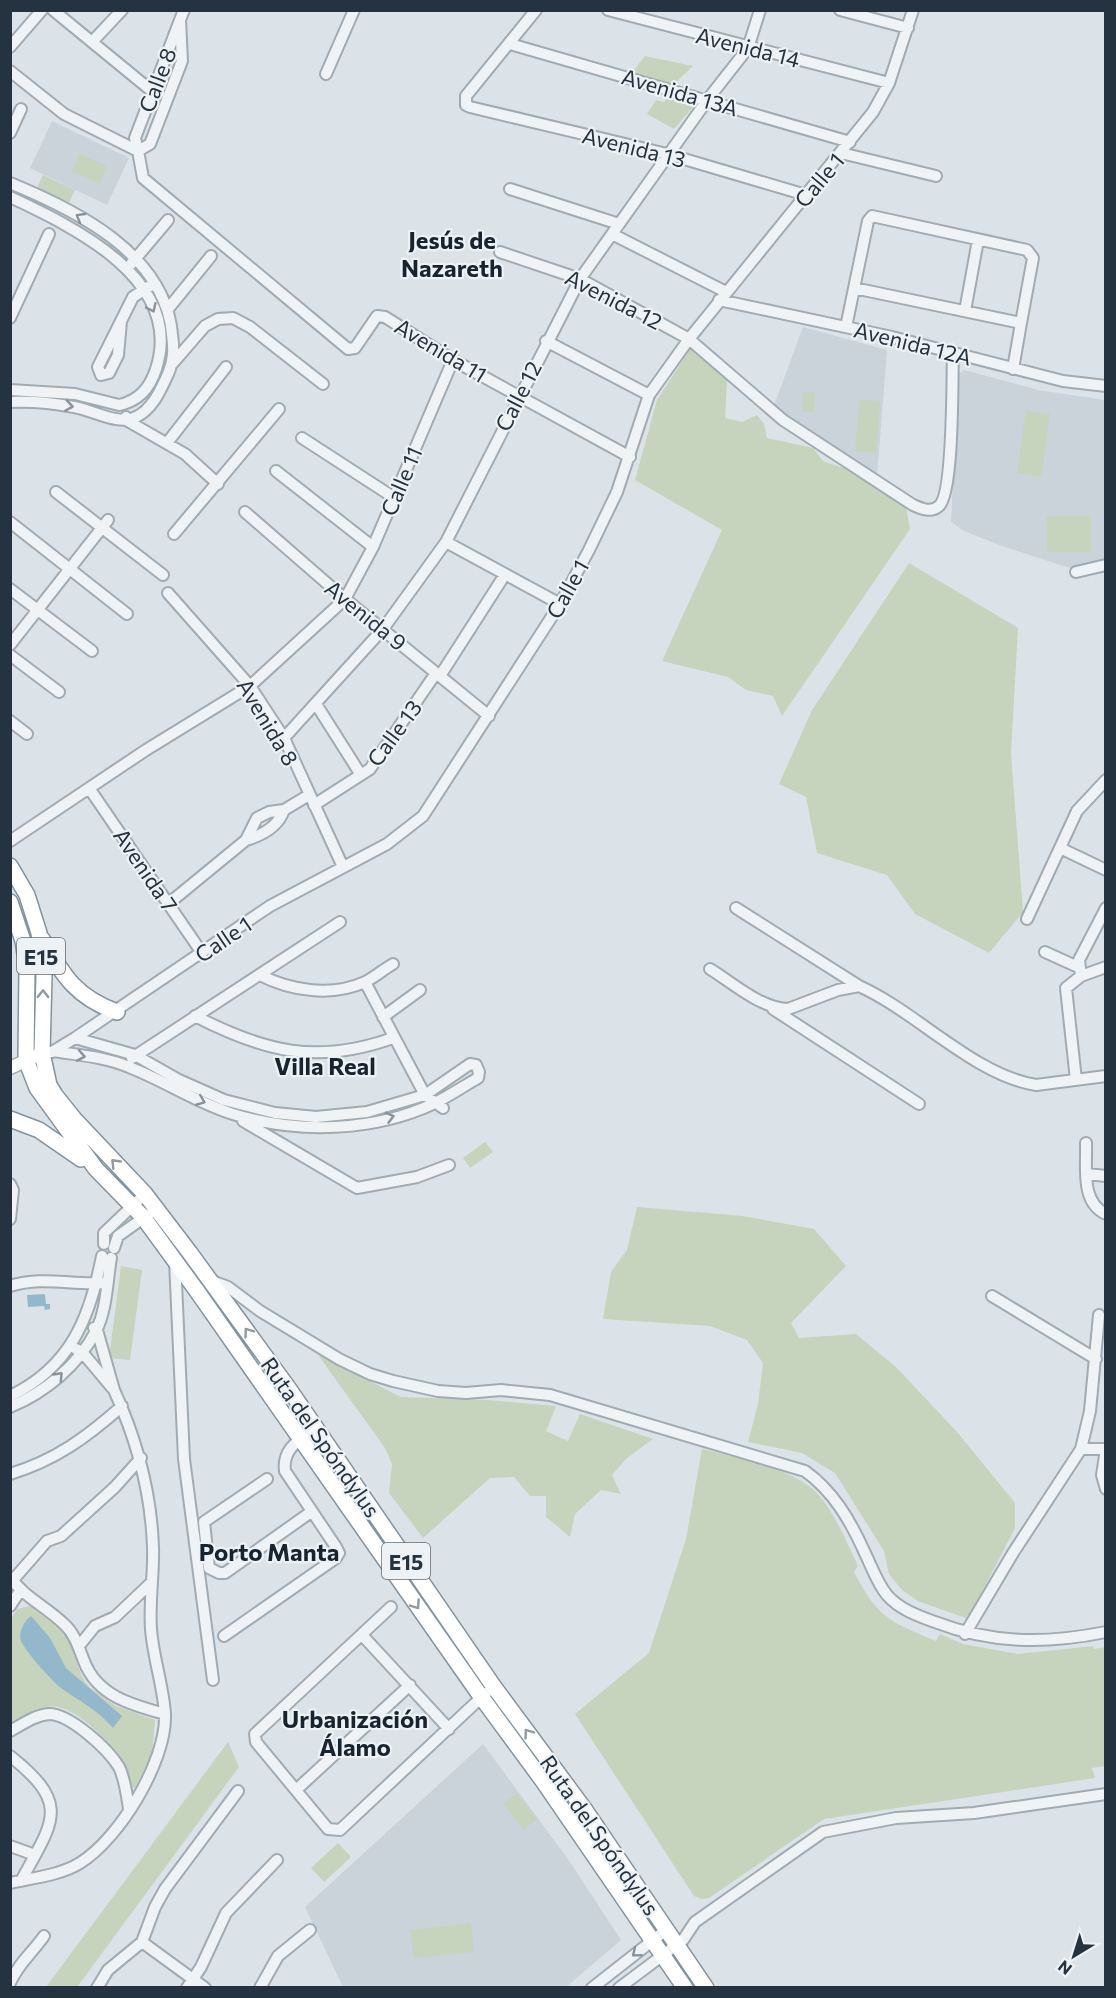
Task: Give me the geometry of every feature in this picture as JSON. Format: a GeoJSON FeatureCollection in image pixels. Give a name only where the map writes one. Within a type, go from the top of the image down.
{"type":"FeatureCollection","features":[{"type":"Feature","properties":{"kind":"highway","name":"Ruta del Spóndylus"},"geometry":{"type":"LineString","coordinates":[[10,866],[27,895],[39,933],[44,976],[50,1085],[55,1095],[75,1120],[145,1194],[210,1280],[494,1687],[585,1810],[706,1988]]}},
{"type":"Feature","properties":{"kind":"highway","name":"Ruta del Spóndylus"},"geometry":{"type":"LineString","coordinates":[[10,902],[23,940],[27,967],[26,1060],[37,1088],[96,1169],[143,1218],[197,1291],[482,1698],[543,1780],[685,1988]]}},
{"type":"Feature","properties":{"kind":"highway"},"geometry":{"type":"LineString","coordinates":[[39,933],[77,991],[96,1004],[117,1012]]}},
{"type":"Feature","properties":{"kind":"highway"},"geometry":{"type":"LineString","coordinates":[[10,1119],[39,1130],[96,1169]]}},
{"type":"Feature","properties":{"kind":"main road"},"geometry":{"type":"LineString","coordinates":[[10,1068],[48,1052]]}},
{"type":"Feature","properties":{"kind":"street"},"geometry":{"type":"LineString","coordinates":[[10,47],[42,10]]}},
{"type":"Feature","properties":{"kind":"street"},"geometry":{"type":"LineString","coordinates":[[53,10],[153,92],[168,96]]}},
{"type":"Feature","properties":{"kind":"street"},"geometry":{"type":"LineString","coordinates":[[92,42],[122,10]]}},
{"type":"Feature","properties":{"kind":"street"},"geometry":{"type":"LineString","coordinates":[[326,74],[354,10]]}},
{"type":"Feature","properties":{"kind":"street"},"geometry":{"type":"LineString","coordinates":[[510,44],[536,10]]}},
{"type":"Feature","properties":{"kind":"street","name":"Avenida 14"},"geometry":{"type":"LineString","coordinates":[[608,10],[748,48],[889,82]]}},
{"type":"Feature","properties":{"kind":"street"},"geometry":{"type":"LineString","coordinates":[[748,48],[760,10]]}},
{"type":"Feature","properties":{"kind":"street"},"geometry":{"type":"LineString","coordinates":[[840,10],[908,28]]}},
{"type":"Feature","properties":{"kind":"street","name":"Calle 1"},"geometry":{"type":"LineString","coordinates":[[48,1052],[117,1012],[270,906],[387,844],[423,816],[560,604],[613,501],[650,395],[688,339],[873,112],[889,82],[913,10]]}},
{"type":"Feature","properties":{"kind":"street"},"geometry":{"type":"LineString","coordinates":[[10,71],[63,114],[138,151],[150,144],[182,61],[182,15]]}},
{"type":"Feature","properties":{"kind":"street","name":"Calle 8"},"geometry":{"type":"LineString","coordinates":[[182,15],[135,138],[143,178],[348,349],[354,348],[377,316]]}},
{"type":"Feature","properties":{"kind":"street","name":"Avenida 13A"},"geometry":{"type":"LineString","coordinates":[[510,44],[708,99],[850,142]]}},
{"type":"Feature","properties":{"kind":"street","name":"Avenida 13"},"geometry":{"type":"LineString","coordinates":[[510,44],[465,100],[470,107],[667,154],[806,195]]}},
{"type":"Feature","properties":{"kind":"street","name":"Calle 12"},"geometry":{"type":"LineString","coordinates":[[284,738],[383,629],[446,542],[546,341],[580,279],[667,154],[748,48]]}},
{"type":"Feature","properties":{"kind":"street"},"geometry":{"type":"LineString","coordinates":[[10,133],[21,109]]}},
{"type":"Feature","properties":{"kind":"street"},"geometry":{"type":"LineString","coordinates":[[841,153],[936,176]]}},
{"type":"Feature","properties":{"kind":"street"},"geometry":{"type":"LineString","coordinates":[[10,183],[77,214],[108,235],[135,260],[155,284],[168,309],[174,364]]}},
{"type":"Feature","properties":{"kind":"street"},"geometry":{"type":"LineString","coordinates":[[510,189],[619,224]]}},
{"type":"Feature","properties":{"kind":"street"},"geometry":{"type":"LineString","coordinates":[[10,197],[70,225],[102,246],[127,269],[143,289],[155,311],[160,329],[159,359],[148,387],[138,398],[128,403],[119,405],[75,394],[39,396],[10,402]]}},
{"type":"Feature","properties":{"kind":"street"},"geometry":{"type":"LineString","coordinates":[[846,327],[868,221],[872,216],[1027,250],[1033,262],[1013,369]]}},
{"type":"Feature","properties":{"kind":"street"},"geometry":{"type":"LineString","coordinates":[[127,269],[168,220]]}},
{"type":"Feature","properties":{"kind":"street"},"geometry":{"type":"LineString","coordinates":[[10,318],[49,234]]}},
{"type":"Feature","properties":{"kind":"street","name":"Avenida 12A"},"geometry":{"type":"LineString","coordinates":[[612,234],[723,296],[1063,381],[1106,386]]}},
{"type":"Feature","properties":{"kind":"street"},"geometry":{"type":"LineString","coordinates":[[102,246],[108,235]]}},
{"type":"Feature","properties":{"kind":"street"},"geometry":{"type":"LineString","coordinates":[[965,311],[978,240]]}},
{"type":"Feature","properties":{"kind":"street","name":"Avenida 12"},"geometry":{"type":"LineString","coordinates":[[500,252],[580,279],[688,339],[783,420],[913,505],[932,510],[945,498],[949,477],[953,352]]}},
{"type":"Feature","properties":{"kind":"street"},"geometry":{"type":"LineString","coordinates":[[168,309],[211,256]]}},
{"type":"Feature","properties":{"kind":"street"},"geometry":{"type":"LineString","coordinates":[[121,321],[121,344],[114,365],[106,375],[99,372],[98,368],[121,321],[134,297],[143,289],[155,284]]}},
{"type":"Feature","properties":{"kind":"street"},"geometry":{"type":"LineString","coordinates":[[854,288],[1021,323]]}},
{"type":"Feature","properties":{"kind":"street","name":"Avenida 11"},"geometry":{"type":"LineString","coordinates":[[377,316],[385,317],[453,360],[630,457]]}},
{"type":"Feature","properties":{"kind":"street"},"geometry":{"type":"LineString","coordinates":[[126,420],[136,417],[149,407],[174,364],[205,326],[218,319],[233,318],[250,327],[323,384]]}},
{"type":"Feature","properties":{"kind":"street"},"geometry":{"type":"LineString","coordinates":[[546,341],[650,395]]}},
{"type":"Feature","properties":{"kind":"street"},"geometry":{"type":"LineString","coordinates":[[107,350],[114,365]]}},
{"type":"Feature","properties":{"kind":"street"},"geometry":{"type":"LineString","coordinates":[[159,359],[174,364]]}},
{"type":"Feature","properties":{"kind":"street","name":"Calle 11"},"geometry":{"type":"LineString","coordinates":[[10,841],[249,686],[345,599],[373,547],[453,360]]}},
{"type":"Feature","properties":{"kind":"street"},"geometry":{"type":"LineString","coordinates":[[167,442],[226,367]]}},
{"type":"Feature","properties":{"kind":"street"},"geometry":{"type":"LineString","coordinates":[[10,390],[126,420],[185,454],[218,484]]}},
{"type":"Feature","properties":{"kind":"street"},"geometry":{"type":"LineString","coordinates":[[126,420],[128,403]]}},
{"type":"Feature","properties":{"kind":"street"},"geometry":{"type":"LineString","coordinates":[[174,534],[279,409]]}},
{"type":"Feature","properties":{"kind":"street"},"geometry":{"type":"LineString","coordinates":[[302,438],[393,497]]}},
{"type":"Feature","properties":{"kind":"street"},"geometry":{"type":"LineString","coordinates":[[276,471],[373,547]]}},
{"type":"Feature","properties":{"kind":"street"},"geometry":{"type":"LineString","coordinates":[[56,492],[105,523],[163,575]]}},
{"type":"Feature","properties":{"kind":"street","name":"Avenida 9"},"geometry":{"type":"LineString","coordinates":[[245,512],[345,599],[489,716]]}},
{"type":"Feature","properties":{"kind":"street"},"geometry":{"type":"LineString","coordinates":[[10,522],[127,614]]}},
{"type":"Feature","properties":{"kind":"street"},"geometry":{"type":"LineString","coordinates":[[10,645],[105,523]]}},
{"type":"Feature","properties":{"kind":"street"},"geometry":{"type":"LineString","coordinates":[[446,542],[504,576],[560,604]]}},
{"type":"Feature","properties":{"kind":"street"},"geometry":{"type":"LineString","coordinates":[[1076,572],[1106,565]]}},
{"type":"Feature","properties":{"kind":"street","name":"Calle 13"},"geometry":{"type":"LineString","coordinates":[[284,810],[361,776],[376,762],[504,576]]}},
{"type":"Feature","properties":{"kind":"street"},"geometry":{"type":"LineString","coordinates":[[10,589],[92,651]]}},
{"type":"Feature","properties":{"kind":"street","name":"Avenida 8"},"geometry":{"type":"LineString","coordinates":[[168,592],[249,686],[284,738],[343,867]]}},
{"type":"Feature","properties":{"kind":"street"},"geometry":{"type":"LineString","coordinates":[[10,655],[59,692]]}},
{"type":"Feature","properties":{"kind":"street"},"geometry":{"type":"LineString","coordinates":[[316,704],[361,776]]}},
{"type":"Feature","properties":{"kind":"street"},"geometry":{"type":"LineString","coordinates":[[10,721],[27,734]]}},
{"type":"Feature","properties":{"kind":"street"},"geometry":{"type":"LineString","coordinates":[[1027,919],[1077,811],[1106,780]]}},
{"type":"Feature","properties":{"kind":"street","name":"Avenida 7"},"geometry":{"type":"LineString","coordinates":[[89,788],[202,953]]}},
{"type":"Feature","properties":{"kind":"street"},"geometry":{"type":"LineString","coordinates":[[246,840],[257,818],[269,812],[284,810]]}},
{"type":"Feature","properties":{"kind":"street"},"geometry":{"type":"LineString","coordinates":[[168,904],[246,840],[263,833],[278,822],[284,810]]}},
{"type":"Feature","properties":{"kind":"street"},"geometry":{"type":"LineString","coordinates":[[1060,848],[1106,870]]}},
{"type":"Feature","properties":{"kind":"street"},"geometry":{"type":"LineString","coordinates":[[736,908],[859,987],[1008,1078],[1036,1085],[1106,1077]]}},
{"type":"Feature","properties":{"kind":"street"},"geometry":{"type":"LineString","coordinates":[[1076,1080],[1066,988],[1080,971],[1106,908]]}},
{"type":"Feature","properties":{"kind":"street"},"geometry":{"type":"LineString","coordinates":[[126,1066],[135,1055],[340,922]]}},
{"type":"Feature","properties":{"kind":"street"},"geometry":{"type":"LineString","coordinates":[[1045,952],[1080,971],[1106,967]]}},
{"type":"Feature","properties":{"kind":"street"},"geometry":{"type":"LineString","coordinates":[[260,975],[283,985],[313,990],[341,989],[365,982],[393,963]]}},
{"type":"Feature","properties":{"kind":"street"},"geometry":{"type":"LineString","coordinates":[[710,969],[919,1104]]}},
{"type":"Feature","properties":{"kind":"street"},"geometry":{"type":"LineString","coordinates":[[365,982],[425,1095],[438,1106]]}},
{"type":"Feature","properties":{"kind":"street"},"geometry":{"type":"LineString","coordinates":[[768,1005],[788,1009],[838,990],[859,987]]}},
{"type":"Feature","properties":{"kind":"street"},"geometry":{"type":"LineString","coordinates":[[382,1017],[420,990]]}},
{"type":"Feature","properties":{"kind":"street"},"geometry":{"type":"LineString","coordinates":[[195,1016],[248,1040],[272,1048],[314,1055],[371,1046],[393,1038]]}},
{"type":"Feature","properties":{"kind":"street"},"geometry":{"type":"LineString","coordinates":[[75,1038],[135,1055],[176,1085]]}},
{"type":"Feature","properties":{"kind":"street"},"geometry":{"type":"LineString","coordinates":[[48,1052],[126,1066],[176,1085],[225,1107],[357,1188],[417,1177],[449,1165]]}},
{"type":"Feature","properties":{"kind":"street"},"geometry":{"type":"LineString","coordinates":[[225,1107],[274,1118],[316,1122],[368,1117],[438,1106],[478,1078],[479,1071],[476,1065],[470,1064],[425,1095],[368,1117]]}},
{"type":"Feature","properties":{"kind":"street"},"geometry":{"type":"LineString","coordinates":[[1086,1143],[1091,1202],[1095,1209],[1106,1214]]}},
{"type":"Feature","properties":{"kind":"street"},"geometry":{"type":"LineString","coordinates":[[1087,1174],[1106,1176]]}},
{"type":"Feature","properties":{"kind":"street"},"geometry":{"type":"LineString","coordinates":[[10,1184],[13,1190],[10,1219]]}},
{"type":"Feature","properties":{"kind":"street"},"geometry":{"type":"LineString","coordinates":[[16,1882],[77,1865],[97,1852],[129,1809],[155,1764],[163,1736],[165,1714],[151,1629],[152,1529],[141,1458],[114,1390],[97,1330],[112,1224],[145,1194]]}},
{"type":"Feature","properties":{"kind":"street"},"geometry":{"type":"LineString","coordinates":[[107,1248],[118,1236],[157,1209]]}},
{"type":"Feature","properties":{"kind":"street"},"geometry":{"type":"LineString","coordinates":[[175,1261],[184,1459],[213,1680]]}},
{"type":"Feature","properties":{"kind":"street"},"geometry":{"type":"LineString","coordinates":[[10,1286],[27,1281],[45,1280],[102,1283]]}},
{"type":"Feature","properties":{"kind":"street"},"geometry":{"type":"LineString","coordinates":[[197,1291],[210,1280],[228,1287],[303,1337],[370,1374],[438,1391],[512,1390],[550,1395],[805,1471],[825,1487],[852,1525],[888,1596],[919,1617],[965,1634],[1024,1642],[1074,1638],[1106,1632]]}},
{"type":"Feature","properties":{"kind":"street"},"geometry":{"type":"LineString","coordinates":[[12,1399],[45,1374],[70,1346],[84,1324],[102,1283]]}},
{"type":"Feature","properties":{"kind":"street"},"geometry":{"type":"LineString","coordinates":[[992,1296],[1096,1359]]}},
{"type":"Feature","properties":{"kind":"street"},"geometry":{"type":"LineString","coordinates":[[965,1634],[1013,1553],[1081,1449],[1090,1411],[1099,1315]]}},
{"type":"Feature","properties":{"kind":"street"},"geometry":{"type":"LineString","coordinates":[[84,1324],[97,1330]]}},
{"type":"Feature","properties":{"kind":"street"},"geometry":{"type":"LineString","coordinates":[[12,1399],[39,1394],[57,1380],[82,1352],[97,1330]]}},
{"type":"Feature","properties":{"kind":"street"},"geometry":{"type":"LineString","coordinates":[[70,1346],[82,1352],[114,1390]]}},
{"type":"Feature","properties":{"kind":"street"},"geometry":{"type":"LineString","coordinates":[[10,1474],[43,1463],[76,1445],[122,1406]]}},
{"type":"Feature","properties":{"kind":"street"},"geometry":{"type":"LineString","coordinates":[[224,1636],[336,1558],[339,1553],[285,1471],[284,1461],[291,1447],[315,1428]]}},
{"type":"Feature","properties":{"kind":"street"},"geometry":{"type":"LineString","coordinates":[[1081,1449],[1105,1449],[1102,1475],[1106,1489]]}},
{"type":"Feature","properties":{"kind":"street"},"geometry":{"type":"LineString","coordinates":[[141,1458],[115,1487],[61,1536],[46,1541],[11,1578],[20,1591],[68,1626],[79,1646],[91,1677],[98,1686],[132,1704],[165,1714]]}},
{"type":"Feature","properties":{"kind":"street"},"geometry":{"type":"LineString","coordinates":[[267,1479],[204,1522],[209,1568],[219,1574],[225,1573],[311,1512]]}},
{"type":"Feature","properties":{"kind":"street"},"geometry":{"type":"LineString","coordinates":[[79,1646],[95,1626],[115,1617],[152,1582]]}},
{"type":"Feature","properties":{"kind":"street"},"geometry":{"type":"LineString","coordinates":[[10,1606],[20,1591]]}},
{"type":"Feature","properties":{"kind":"street"},"geometry":{"type":"LineString","coordinates":[[391,1607],[255,1734],[256,1742],[328,1829],[336,1832],[494,1687]]}},
{"type":"Feature","properties":{"kind":"street"},"geometry":{"type":"LineString","coordinates":[[362,1635],[449,1729]]}},
{"type":"Feature","properties":{"kind":"street"},"geometry":{"type":"LineString","coordinates":[[296,1790],[410,1685]]}},
{"type":"Feature","properties":{"kind":"street"},"geometry":{"type":"LineString","coordinates":[[10,1731],[34,1717],[46,1714],[65,1717],[75,1723],[119,1767],[129,1809]]}},
{"type":"Feature","properties":{"kind":"street"},"geometry":{"type":"LineString","coordinates":[[10,1756],[32,1774],[50,1798],[50,1827],[16,1882]]}},
{"type":"Feature","properties":{"kind":"street"},"geometry":{"type":"LineString","coordinates":[[97,1988],[108,1970],[142,1942],[155,1906],[165,1889],[238,1791]]}},
{"type":"Feature","properties":{"kind":"street"},"geometry":{"type":"LineString","coordinates":[[619,1988],[683,1940],[695,1922],[823,1832],[896,1818],[974,1813],[1106,1794]]}},
{"type":"Feature","properties":{"kind":"street"},"geometry":{"type":"LineString","coordinates":[[10,1846],[35,1854]]}},
{"type":"Feature","properties":{"kind":"street"},"geometry":{"type":"LineString","coordinates":[[191,1983],[226,1913],[277,1860]]}},
{"type":"Feature","properties":{"kind":"street"},"geometry":{"type":"LineString","coordinates":[[260,1988],[278,1956],[310,1930]]}},
{"type":"Feature","properties":{"kind":"street"},"geometry":{"type":"LineString","coordinates":[[592,1988],[666,1930]]}},
{"type":"Feature","properties":{"kind":"street"},"geometry":{"type":"LineString","coordinates":[[10,1983],[13,1966],[29,1958],[44,1936]]}},
{"type":"Feature","properties":{"kind":"street"},"geometry":{"type":"LineString","coordinates":[[142,1942],[191,1983],[205,1988]]}},
{"type":"Feature","properties":{"kind":"street"},"geometry":{"type":"LineString","coordinates":[[619,1966],[629,1980]]}},
{"type":"Feature","properties":{"kind":"shaded area"},"geometry":{"type":"Polygon","coordinates":[[[52,121],[129,158],[107,205],[30,168],[52,121]]]}},
{"type":"Feature","properties":{"kind":"shaded area"},"geometry":{"type":"Polygon","coordinates":[[[803,327],[887,350],[877,476],[773,408],[803,327]]]}},
{"type":"Feature","properties":{"kind":"shaded area"},"geometry":{"type":"Polygon","coordinates":[[[964,370],[1038,390],[1105,400],[1105,560],[1070,568],[999,545],[964,531],[951,522],[958,375],[964,370]]]}},
{"type":"Feature","properties":{"kind":"shaded area"},"geometry":{"type":"Polygon","coordinates":[[[483,1744],[568,1859],[621,1940],[566,1987],[343,1987],[305,1907],[483,1744]]]}},
{"type":"Feature","properties":{"kind":"green space"},"geometry":{"type":"Polygon","coordinates":[[[645,56],[693,66],[670,88],[630,75],[645,56]]]}},
{"type":"Feature","properties":{"kind":"green space"},"geometry":{"type":"Polygon","coordinates":[[[668,98],[693,107],[674,129],[647,114],[656,100],[664,102],[668,98]]]}},
{"type":"Feature","properties":{"kind":"green space"},"geometry":{"type":"Polygon","coordinates":[[[79,154],[107,166],[100,184],[72,172],[79,154]]]}},
{"type":"Feature","properties":{"kind":"green space"},"geometry":{"type":"Polygon","coordinates":[[[43,175],[75,190],[69,203],[37,188],[43,175]]]}},
{"type":"Feature","properties":{"kind":"green space"},"geometry":{"type":"Polygon","coordinates":[[[694,343],[727,379],[725,418],[742,422],[757,415],[764,424],[767,438],[813,448],[823,461],[867,476],[905,502],[910,529],[782,716],[773,696],[746,690],[728,677],[662,661],[722,530],[635,480],[657,400],[694,343]]]}},
{"type":"Feature","properties":{"kind":"green space"},"geometry":{"type":"Polygon","coordinates":[[[803,392],[815,393],[814,412],[802,412],[803,392]]]}},
{"type":"Feature","properties":{"kind":"green space"},"geometry":{"type":"Polygon","coordinates":[[[860,400],[880,401],[876,453],[855,451],[860,400]]]}},
{"type":"Feature","properties":{"kind":"green space"},"geometry":{"type":"Polygon","coordinates":[[[1026,411],[1050,414],[1041,477],[1017,473],[1026,411]]]}},
{"type":"Feature","properties":{"kind":"green space"},"geometry":{"type":"Polygon","coordinates":[[[1047,516],[1091,516],[1091,552],[1047,552],[1047,516]]]}},
{"type":"Feature","properties":{"kind":"green space"},"geometry":{"type":"Polygon","coordinates":[[[909,563],[1018,628],[1011,753],[1023,912],[989,953],[915,914],[887,875],[817,853],[806,797],[779,784],[812,710],[909,563]]]}},
{"type":"Feature","properties":{"kind":"green space"},"geometry":{"type":"Polygon","coordinates":[[[485,1142],[493,1152],[470,1168],[463,1158],[485,1142]]]}},
{"type":"Feature","properties":{"kind":"green space"},"geometry":{"type":"Polygon","coordinates":[[[637,1207],[743,1216],[814,1229],[846,1266],[791,1323],[799,1338],[856,1334],[896,1367],[958,1433],[1015,1503],[1015,1528],[968,1619],[918,1601],[902,1590],[889,1574],[884,1551],[835,1473],[802,1453],[748,1442],[758,1404],[763,1363],[747,1340],[710,1326],[603,1319],[611,1272],[627,1250],[637,1207]]]}},
{"type":"Feature","properties":{"kind":"green space"},"geometry":{"type":"Polygon","coordinates":[[[121,1266],[142,1270],[130,1360],[109,1358],[121,1266]]]}},
{"type":"Feature","properties":{"kind":"green space"},"geometry":{"type":"Polygon","coordinates":[[[318,1355],[401,1397],[488,1400],[556,1406],[546,1431],[568,1441],[580,1414],[653,1439],[627,1458],[612,1475],[621,1494],[601,1490],[575,1514],[570,1537],[546,1517],[546,1496],[530,1496],[514,1477],[490,1478],[423,1538],[389,1493],[392,1464],[385,1448],[318,1355]]]}},
{"type":"Feature","properties":{"kind":"green space"},"geometry":{"type":"Polygon","coordinates":[[[702,1449],[776,1469],[804,1482],[814,1490],[828,1507],[839,1526],[858,1566],[854,1572],[862,1587],[878,1609],[896,1623],[936,1641],[940,1634],[963,1644],[1018,1654],[1093,1646],[1094,1649],[1105,1647],[1105,1766],[1092,1768],[1095,1778],[824,1819],[709,1898],[702,1899],[694,1896],[575,1714],[649,1653],[686,1539],[702,1449]]]}},
{"type":"Feature","properties":{"kind":"green space"},"geometry":{"type":"Polygon","coordinates":[[[30,1606],[58,1627],[69,1640],[82,1677],[89,1687],[116,1706],[155,1720],[152,1754],[135,1788],[131,1787],[122,1763],[104,1739],[70,1711],[52,1706],[46,1707],[27,1714],[11,1724],[11,1619],[17,1609],[30,1606]]]}},
{"type":"Feature","properties":{"kind":"green space"},"geometry":{"type":"Polygon","coordinates":[[[228,1742],[239,1767],[86,1975],[77,1987],[46,1987],[228,1742]]]}},
{"type":"Feature","properties":{"kind":"green space"},"geometry":{"type":"Polygon","coordinates":[[[517,1793],[537,1819],[523,1830],[503,1803],[517,1793]]]}},
{"type":"Feature","properties":{"kind":"green space"},"geometry":{"type":"Polygon","coordinates":[[[338,1843],[351,1857],[324,1882],[311,1868],[338,1843]]]}},
{"type":"Feature","properties":{"kind":"green space"},"geometry":{"type":"Polygon","coordinates":[[[471,1923],[474,1952],[414,1958],[410,1930],[471,1923]]]}},
{"type":"Feature","properties":{"kind":"water"},"geometry":{"type":"Polygon","coordinates":[[[45,1294],[46,1304],[50,1304],[50,1309],[45,1310],[44,1306],[28,1307],[27,1295],[45,1294]]]}},
{"type":"Feature","properties":{"kind":"water"},"geometry":{"type":"Polygon","coordinates":[[[31,1616],[50,1638],[66,1668],[122,1716],[113,1728],[95,1711],[61,1688],[28,1652],[21,1641],[20,1634],[24,1624],[31,1616]]]}},
{"type":"Feature","properties":{"kind":"district","name":"Jesús de Nazareth"},"geometry":{"type":"Point","coordinates":[452,253]}},
{"type":"Feature","properties":{"kind":"district","name":"Villa Real"},"geometry":{"type":"Point","coordinates":[325,1065]}},
{"type":"Feature","properties":{"kind":"district","name":"Porto Manta"},"geometry":{"type":"Point","coordinates":[269,1551]}},
{"type":"Feature","properties":{"kind":"district","name":"Urbanización Álamo"},"geometry":{"type":"Point","coordinates":[355,1732]}}]}
